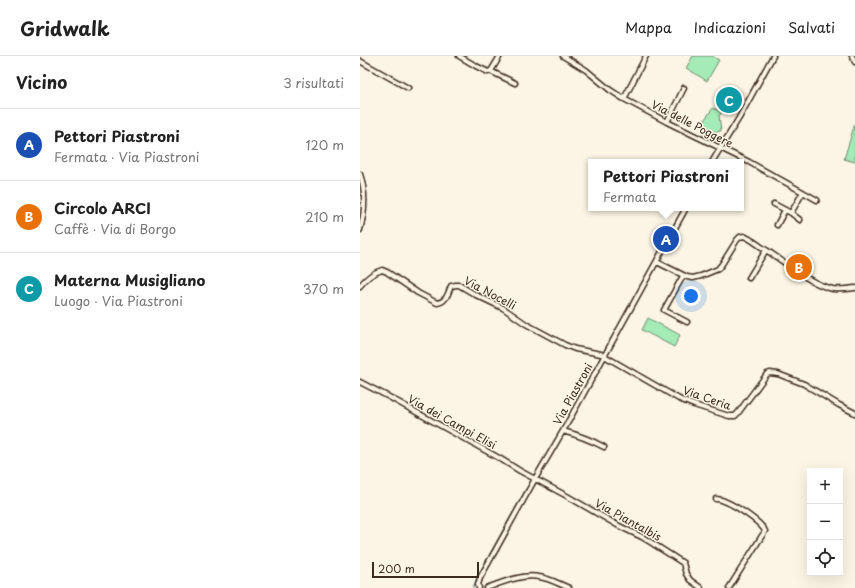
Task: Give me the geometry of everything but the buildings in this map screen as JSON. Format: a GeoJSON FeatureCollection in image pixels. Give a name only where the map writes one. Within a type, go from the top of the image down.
{"type":"FeatureCollection","features":[{"type":"Feature","properties":{"kind":"street"},"geometry":{"type":"LineString","coordinates":[[459,56],[488,72],[490,71],[515,83]]}},
{"type":"Feature","properties":{"kind":"street"},"geometry":{"type":"LineString","coordinates":[[490,71],[500,56]]}},
{"type":"Feature","properties":{"kind":"street","name":"Via delle Poggere"},"geometry":{"type":"LineString","coordinates":[[563,56],[586,70],[610,90],[624,99],[666,122],[742,159]]}},
{"type":"Feature","properties":{"kind":"street"},"geometry":{"type":"LineString","coordinates":[[624,99],[646,56]]}},
{"type":"Feature","properties":{"kind":"street"},"geometry":{"type":"LineString","coordinates":[[714,159],[736,124],[773,56]]}},
{"type":"Feature","properties":{"kind":"street"},"geometry":{"type":"LineString","coordinates":[[852,56],[855,62]]}},
{"type":"Feature","properties":{"kind":"street"},"geometry":{"type":"LineString","coordinates":[[360,61],[408,88]]}},
{"type":"Feature","properties":{"kind":"street"},"geometry":{"type":"LineString","coordinates":[[666,122],[684,88]]}},
{"type":"Feature","properties":{"kind":"street","name":"Via delle Poggere"},"geometry":{"type":"LineString","coordinates":[[744,160],[818,200]]}},
{"type":"Feature","properties":{"kind":"street"},"geometry":{"type":"LineString","coordinates":[[360,174],[363,185],[364,199],[360,230]]}},
{"type":"Feature","properties":{"kind":"street"},"geometry":{"type":"LineString","coordinates":[[791,213],[803,192]]}},
{"type":"Feature","properties":{"kind":"street"},"geometry":{"type":"LineString","coordinates":[[774,204],[791,213],[800,220]]}},
{"type":"Feature","properties":{"kind":"street"},"geometry":{"type":"LineString","coordinates":[[777,225],[786,210]]}},
{"type":"Feature","properties":{"kind":"street","name":"Via Piastroni"},"geometry":{"type":"LineString","coordinates":[[479,588],[478,584],[480,578],[684,211]]}},
{"type":"Feature","properties":{"kind":"street"},"geometry":{"type":"LineString","coordinates":[[657,262],[683,276],[690,278],[695,277],[716,270],[722,264],[737,240],[742,236],[821,286],[842,290],[855,288]]}},
{"type":"Feature","properties":{"kind":"street"},"geometry":{"type":"LineString","coordinates":[[749,278],[766,250]]}},
{"type":"Feature","properties":{"kind":"street","name":"Via Nocelli"},"geometry":{"type":"LineString","coordinates":[[360,286],[369,276],[382,270],[437,304],[443,302],[452,285],[459,285],[503,308],[526,324],[566,345],[575,349],[604,356]]}},
{"type":"Feature","properties":{"kind":"street"},"geometry":{"type":"LineString","coordinates":[[683,276],[664,310],[687,322]]}},
{"type":"Feature","properties":{"kind":"street","name":"Via Ceria"},"geometry":{"type":"LineString","coordinates":[[604,356],[679,399],[729,416],[735,416],[738,414],[767,374],[775,373],[804,384],[855,413]]}},
{"type":"Feature","properties":{"kind":"street","name":"Via dei Campi Elisi"},"geometry":{"type":"LineString","coordinates":[[360,382],[535,479]]}},
{"type":"Feature","properties":{"kind":"street"},"geometry":{"type":"LineString","coordinates":[[563,430],[592,440],[604,447]]}},
{"type":"Feature","properties":{"kind":"street","name":"Via Piantalbis"},"geometry":{"type":"LineString","coordinates":[[535,479],[647,540],[681,562],[684,565],[686,574],[690,580],[701,588]]}},
{"type":"Feature","properties":{"kind":"street"},"geometry":{"type":"LineString","coordinates":[[716,499],[724,500],[758,522],[766,530],[729,588]]}},
{"type":"Feature","properties":{"kind":"street"},"geometry":{"type":"LineString","coordinates":[[487,588],[519,578],[535,577],[544,578],[569,588]]}},
{"type":"Feature","properties":{"kind":"shaded area"},"geometry":{"type":"Polygon","coordinates":[[[728,82],[748,93],[735,119],[713,108],[728,82]]]}},
{"type":"Feature","properties":{"kind":"green space"},"geometry":{"type":"Polygon","coordinates":[[[693,56],[712,56],[719,60],[707,81],[686,68],[693,56]]]}},
{"type":"Feature","properties":{"kind":"green space"},"geometry":{"type":"Polygon","coordinates":[[[713,108],[722,113],[719,115],[721,131],[709,133],[709,135],[703,132],[705,119],[713,108]]]}},
{"type":"Feature","properties":{"kind":"green space"},"geometry":{"type":"Polygon","coordinates":[[[855,123],[855,162],[844,159],[855,123]]]}},
{"type":"Feature","properties":{"kind":"green space"},"geometry":{"type":"Polygon","coordinates":[[[648,318],[680,335],[674,347],[642,330],[648,318]]]}},
{"type":"Feature","properties":{"kind":"waterway"},"geometry":{"type":"LineString","coordinates":[[473,588],[477,577],[526,489]]}},
{"type":"Feature","properties":{"kind":"place","name":"Materna Musigliano"},"geometry":{"type":"Point","coordinates":[729,100]}},
{"type":"Feature","properties":{"kind":"place","name":"Pettori Piastroni"},"geometry":{"type":"Point","coordinates":[666,239]}},
{"type":"Feature","properties":{"kind":"place","name":"Circolo ARCI"},"geometry":{"type":"Point","coordinates":[799,267]}}]}
